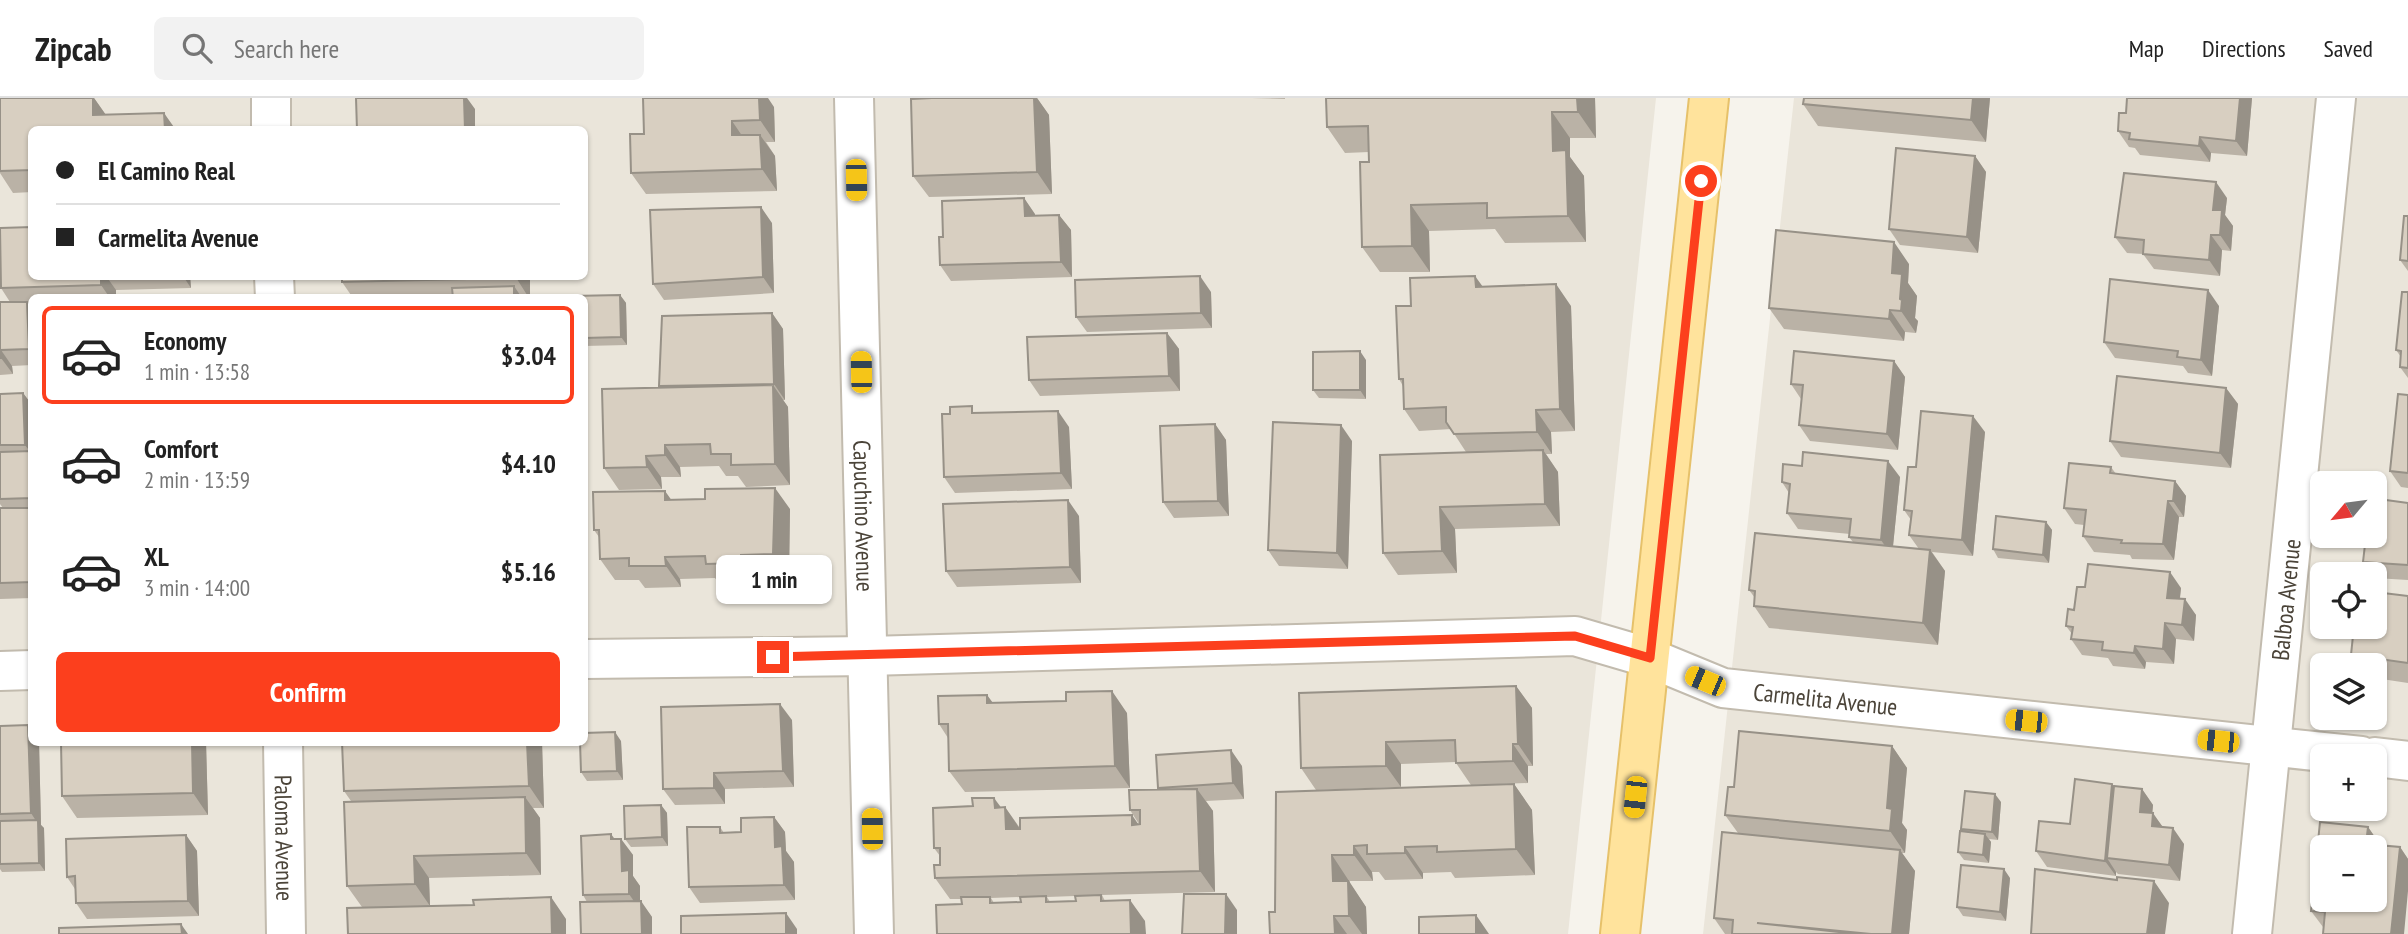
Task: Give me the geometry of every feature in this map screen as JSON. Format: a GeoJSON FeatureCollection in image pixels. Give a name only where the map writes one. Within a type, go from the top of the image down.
{"type":"FeatureCollection","features":[{"type":"Feature","properties":{"kind":"main road"},"geometry":{"type":"LineString","coordinates":[[1620,934],[1709,98]]}},
{"type":"Feature","properties":{"kind":"street"},"geometry":{"type":"LineString","coordinates":[[271,98],[271,126]]}},
{"type":"Feature","properties":{"kind":"street","name":"Capuchino Avenue"},"geometry":{"type":"LineString","coordinates":[[854,98],[874,934]]}},
{"type":"Feature","properties":{"kind":"street","name":"Balboa Avenue"},"geometry":{"type":"LineString","coordinates":[[2252,934],[2273,747],[2336,98]]}},
{"type":"Feature","properties":{"kind":"street","name":"Carmelita Avenue"},"geometry":{"type":"LineString","coordinates":[[588,659],[869,656],[1575,636],[1650,658],[1723,688],[2310,751]]}},
{"type":"Feature","properties":{"kind":"street"},"geometry":{"type":"LineString","coordinates":[[0,671],[28,670]]}},
{"type":"Feature","properties":{"kind":"street","name":"Paloma Avenue"},"geometry":{"type":"LineString","coordinates":[[283,746],[286,934]]}},
{"type":"Feature","properties":{"kind":"street"},"geometry":{"type":"LineString","coordinates":[[2387,758],[2408,761]]}},
{"type":"Feature","properties":{"kind":"shaded area"},"geometry":{"type":"Polygon","coordinates":[[[0,98],[1656,98],[1568,934],[0,934],[0,98]]]}},
{"type":"Feature","properties":{"kind":"shaded area"},"geometry":{"type":"Polygon","coordinates":[[[1794,98],[2408,98],[2408,934],[1703,934],[1794,98]]]}},
{"type":"Feature","properties":{"kind":"building"},"geometry":{"type":"Polygon","coordinates":[[[0,98],[93,98],[93,115],[164,113],[165,126],[28,126],[28,170],[0,171],[0,98]]]}},
{"type":"Feature","properties":{"kind":"building"},"geometry":{"type":"Polygon","coordinates":[[[356,98],[464,98],[465,126],[357,126],[356,98]]]}},
{"type":"Feature","properties":{"kind":"building"},"geometry":{"type":"Polygon","coordinates":[[[643,98],[759,98],[760,120],[732,121],[732,135],[760,135],[762,169],[631,173],[630,134],[644,134],[643,98]]]}},
{"type":"Feature","properties":{"kind":"building"},"geometry":{"type":"Polygon","coordinates":[[[1034,98],[1037,172],[913,176],[911,99],[1034,98]]]}},
{"type":"Feature","properties":{"kind":"building"},"geometry":{"type":"Polygon","coordinates":[[[1326,98],[1577,98],[1578,112],[1552,112],[1553,151],[1566,150],[1568,216],[1487,218],[1487,203],[1411,205],[1412,246],[1362,247],[1360,162],[1369,162],[1368,126],[1327,127],[1326,98]]]}},
{"type":"Feature","properties":{"kind":"building"},"geometry":{"type":"Polygon","coordinates":[[[1804,98],[1973,98],[1971,120],[1803,104],[1804,98]]]}},
{"type":"Feature","properties":{"kind":"building"},"geometry":{"type":"Polygon","coordinates":[[[2127,98],[2240,98],[2236,141],[2200,137],[2199,146],[2129,139],[2130,133],[2118,131],[2119,113],[2126,113],[2127,98]]]}},
{"type":"Feature","properties":{"kind":"building"},"geometry":{"type":"Polygon","coordinates":[[[1896,148],[1975,156],[1967,237],[1889,229],[1896,148]]]}},
{"type":"Feature","properties":{"kind":"building"},"geometry":{"type":"Polygon","coordinates":[[[2124,173],[2216,182],[2213,210],[2222,210],[2220,235],[2211,235],[2209,260],[2143,254],[2144,240],[2115,237],[2124,173]]]}},
{"type":"Feature","properties":{"kind":"building"},"geometry":{"type":"Polygon","coordinates":[[[1024,198],[1025,216],[1059,215],[1061,262],[940,265],[939,237],[943,237],[942,201],[1024,198]]]}},
{"type":"Feature","properties":{"kind":"building"},"geometry":{"type":"Polygon","coordinates":[[[761,207],[763,277],[653,284],[650,210],[761,207]]]}},
{"type":"Feature","properties":{"kind":"building"},"geometry":{"type":"Polygon","coordinates":[[[2404,216],[2408,216],[2408,261],[2400,260],[2404,216]]]}},
{"type":"Feature","properties":{"kind":"building"},"geometry":{"type":"Polygon","coordinates":[[[28,227],[28,280],[101,280],[101,285],[1,288],[0,228],[28,227]]]}},
{"type":"Feature","properties":{"kind":"building"},"geometry":{"type":"Polygon","coordinates":[[[1776,230],[1894,242],[1892,273],[1902,274],[1901,311],[1890,310],[1889,319],[1769,308],[1776,230]]]}},
{"type":"Feature","properties":{"kind":"building"},"geometry":{"type":"Polygon","coordinates":[[[1200,276],[1201,313],[1076,317],[1075,280],[1200,276]]]}},
{"type":"Feature","properties":{"kind":"building"},"geometry":{"type":"Polygon","coordinates":[[[1475,276],[1476,287],[1556,284],[1560,409],[1536,410],[1537,432],[1454,434],[1446,422],[1446,407],[1404,409],[1403,379],[1399,379],[1396,306],[1411,306],[1410,278],[1475,276]]]}},
{"type":"Feature","properties":{"kind":"building"},"geometry":{"type":"Polygon","coordinates":[[[2110,279],[2208,290],[2201,360],[2177,357],[2178,351],[2104,342],[2110,279]]]}},
{"type":"Feature","properties":{"kind":"building"},"geometry":{"type":"Polygon","coordinates":[[[342,280],[428,280],[342,282],[342,280]]]}},
{"type":"Feature","properties":{"kind":"building"},"geometry":{"type":"Polygon","coordinates":[[[514,286],[514,294],[453,294],[452,288],[514,286]]]}},
{"type":"Feature","properties":{"kind":"building"},"geometry":{"type":"Polygon","coordinates":[[[2402,292],[2408,292],[2408,368],[2400,367],[2401,351],[2396,350],[2402,292]]]}},
{"type":"Feature","properties":{"kind":"building"},"geometry":{"type":"Polygon","coordinates":[[[620,295],[621,337],[588,338],[588,296],[620,295]]]}},
{"type":"Feature","properties":{"kind":"building"},"geometry":{"type":"Polygon","coordinates":[[[0,302],[27,302],[28,349],[1,350],[0,358],[0,302]]]}},
{"type":"Feature","properties":{"kind":"building"},"geometry":{"type":"Polygon","coordinates":[[[772,313],[774,384],[659,386],[662,316],[772,313]]]}},
{"type":"Feature","properties":{"kind":"building"},"geometry":{"type":"Polygon","coordinates":[[[1167,333],[1169,376],[1029,380],[1027,337],[1167,333]]]}},
{"type":"Feature","properties":{"kind":"building"},"geometry":{"type":"Polygon","coordinates":[[[1360,351],[1360,390],[1313,390],[1313,352],[1360,351]]]}},
{"type":"Feature","properties":{"kind":"building"},"geometry":{"type":"Polygon","coordinates":[[[1794,351],[1894,361],[1887,434],[1799,425],[1803,385],[1791,384],[1794,351]]]}},
{"type":"Feature","properties":{"kind":"building"},"geometry":{"type":"Polygon","coordinates":[[[2117,376],[2226,388],[2220,453],[2110,441],[2117,376]]]}},
{"type":"Feature","properties":{"kind":"building"},"geometry":{"type":"Polygon","coordinates":[[[773,385],[775,464],[731,465],[731,454],[711,454],[710,444],[665,445],[665,455],[646,456],[647,467],[604,468],[602,389],[773,385]]]}},
{"type":"Feature","properties":{"kind":"building"},"geometry":{"type":"Polygon","coordinates":[[[23,393],[25,445],[0,445],[0,394],[23,393]]]}},
{"type":"Feature","properties":{"kind":"building"},"geometry":{"type":"Polygon","coordinates":[[[2398,394],[2408,395],[2408,473],[2390,471],[2398,394]]]}},
{"type":"Feature","properties":{"kind":"building"},"geometry":{"type":"Polygon","coordinates":[[[972,406],[972,413],[1058,411],[1061,473],[944,477],[942,414],[950,414],[950,407],[972,406]]]}},
{"type":"Feature","properties":{"kind":"building"},"geometry":{"type":"Polygon","coordinates":[[[1921,411],[1973,416],[1962,540],[1909,535],[1912,511],[1904,510],[1908,467],[1916,467],[1921,411]]]}},
{"type":"Feature","properties":{"kind":"building"},"geometry":{"type":"Polygon","coordinates":[[[1273,422],[1341,425],[1337,553],[1268,550],[1273,422]]]}},
{"type":"Feature","properties":{"kind":"building"},"geometry":{"type":"Polygon","coordinates":[[[1215,424],[1218,501],[1163,502],[1160,426],[1215,424]]]}},
{"type":"Feature","properties":{"kind":"building"},"geometry":{"type":"Polygon","coordinates":[[[1543,450],[1545,504],[1440,507],[1442,551],[1383,553],[1380,455],[1543,450]]]}},
{"type":"Feature","properties":{"kind":"building"},"geometry":{"type":"Polygon","coordinates":[[[28,451],[28,498],[0,499],[0,452],[28,451]]]}},
{"type":"Feature","properties":{"kind":"building"},"geometry":{"type":"Polygon","coordinates":[[[1803,452],[1888,461],[1881,540],[1849,537],[1851,519],[1787,513],[1790,484],[1782,482],[1783,464],[1802,466],[1803,452]]]}},
{"type":"Feature","properties":{"kind":"building"},"geometry":{"type":"Polygon","coordinates":[[[2069,463],[2111,467],[2110,473],[2175,481],[2173,501],[2168,501],[2163,544],[2121,543],[2122,540],[2083,536],[2086,510],[2064,508],[2069,463]]]}},
{"type":"Feature","properties":{"kind":"building"},"geometry":{"type":"Polygon","coordinates":[[[775,488],[773,554],[741,555],[741,563],[706,564],[705,556],[665,557],[666,566],[629,566],[629,558],[600,559],[599,530],[594,530],[593,492],[665,491],[665,500],[705,499],[705,489],[775,488]]]}},
{"type":"Feature","properties":{"kind":"building"},"geometry":{"type":"Polygon","coordinates":[[[1068,500],[1070,567],[946,571],[943,504],[1068,500]]]}},
{"type":"Feature","properties":{"kind":"building"},"geometry":{"type":"Polygon","coordinates":[[[2387,500],[2408,503],[2408,565],[2363,562],[2365,548],[2387,548],[2387,500]]]}},
{"type":"Feature","properties":{"kind":"building"},"geometry":{"type":"Polygon","coordinates":[[[0,508],[28,508],[28,582],[0,583],[0,508]]]}},
{"type":"Feature","properties":{"kind":"building"},"geometry":{"type":"Polygon","coordinates":[[[1996,516],[2046,522],[2043,555],[1993,549],[1996,516]]]}},
{"type":"Feature","properties":{"kind":"building"},"geometry":{"type":"Polygon","coordinates":[[[1755,533],[1930,550],[1923,623],[1754,606],[1755,591],[1749,590],[1755,533]]]}},
{"type":"Feature","properties":{"kind":"building"},"geometry":{"type":"Polygon","coordinates":[[[2088,564],[2170,572],[2167,598],[2185,599],[2182,625],[2165,623],[2163,649],[2135,646],[2134,653],[2102,650],[2103,642],[2071,639],[2073,627],[2066,626],[2068,609],[2074,610],[2077,587],[2085,587],[2088,564]]]}},
{"type":"Feature","properties":{"kind":"building"},"geometry":{"type":"Polygon","coordinates":[[[2387,593],[2408,596],[2408,663],[2387,660],[2387,653],[2351,653],[2353,639],[2387,639],[2387,593]]]}},
{"type":"Feature","properties":{"kind":"building"},"geometry":{"type":"Polygon","coordinates":[[[1516,686],[1518,744],[1513,744],[1513,761],[1456,763],[1455,740],[1386,742],[1386,766],[1301,768],[1299,693],[1516,686]]]}},
{"type":"Feature","properties":{"kind":"building"},"geometry":{"type":"Polygon","coordinates":[[[1112,691],[1115,766],[949,771],[948,724],[939,724],[938,696],[987,695],[987,703],[1066,701],[1066,692],[1112,691]]]}},
{"type":"Feature","properties":{"kind":"building"},"geometry":{"type":"Polygon","coordinates":[[[780,704],[783,771],[714,773],[714,788],[663,789],[661,707],[780,704]]]}},
{"type":"Feature","properties":{"kind":"building"},"geometry":{"type":"Polygon","coordinates":[[[28,725],[31,813],[0,814],[0,726],[28,725]]]}},
{"type":"Feature","properties":{"kind":"building"},"geometry":{"type":"Polygon","coordinates":[[[1739,731],[1892,746],[1887,808],[1892,809],[1890,831],[1725,815],[1728,787],[1734,787],[1739,731]]]}},
{"type":"Feature","properties":{"kind":"building"},"geometry":{"type":"Polygon","coordinates":[[[615,732],[617,771],[581,772],[580,746],[588,746],[588,733],[615,732]]]}},
{"type":"Feature","properties":{"kind":"building"},"geometry":{"type":"Polygon","coordinates":[[[61,746],[192,746],[193,793],[62,796],[61,746]]]}},
{"type":"Feature","properties":{"kind":"building"},"geometry":{"type":"Polygon","coordinates":[[[342,746],[527,746],[529,786],[344,791],[342,746]]]}},
{"type":"Feature","properties":{"kind":"building"},"geometry":{"type":"Polygon","coordinates":[[[1231,750],[1233,783],[1158,788],[1156,755],[1231,750]]]}},
{"type":"Feature","properties":{"kind":"building"},"geometry":{"type":"Polygon","coordinates":[[[2075,779],[2112,784],[2105,861],[2036,851],[2039,821],[2070,824],[2075,779]]]}},
{"type":"Feature","properties":{"kind":"building"},"geometry":{"type":"Polygon","coordinates":[[[1514,784],[1516,849],[1437,852],[1437,846],[1405,847],[1405,853],[1367,854],[1367,845],[1354,846],[1354,855],[1332,855],[1333,881],[1348,881],[1349,916],[1334,916],[1335,934],[1270,934],[1269,912],[1275,912],[1276,792],[1514,784]]]}},
{"type":"Feature","properties":{"kind":"building"},"geometry":{"type":"Polygon","coordinates":[[[2114,786],[2142,789],[2140,812],[2153,813],[2152,826],[2173,828],[2169,865],[2107,858],[2114,786]]]}},
{"type":"Feature","properties":{"kind":"building"},"geometry":{"type":"Polygon","coordinates":[[[1197,789],[1200,871],[935,878],[934,865],[940,865],[940,848],[934,848],[933,808],[973,806],[972,798],[994,798],[995,808],[1005,807],[1006,829],[1020,829],[1020,818],[1132,815],[1132,825],[1140,824],[1140,810],[1130,810],[1129,790],[1197,789]]]}},
{"type":"Feature","properties":{"kind":"building"},"geometry":{"type":"Polygon","coordinates":[[[1965,791],[1995,794],[1992,832],[1961,829],[1965,791]]]}},
{"type":"Feature","properties":{"kind":"building"},"geometry":{"type":"Polygon","coordinates":[[[525,797],[526,853],[414,856],[415,884],[347,886],[344,802],[525,797]]]}},
{"type":"Feature","properties":{"kind":"building"},"geometry":{"type":"Polygon","coordinates":[[[661,805],[662,837],[625,839],[624,806],[661,805]]]}},
{"type":"Feature","properties":{"kind":"building"},"geometry":{"type":"Polygon","coordinates":[[[774,817],[775,847],[782,846],[784,885],[689,887],[687,827],[720,827],[720,833],[741,832],[741,818],[774,817]]]}},
{"type":"Feature","properties":{"kind":"building"},"geometry":{"type":"Polygon","coordinates":[[[38,820],[39,863],[0,864],[0,821],[38,820]]]}},
{"type":"Feature","properties":{"kind":"building"},"geometry":{"type":"Polygon","coordinates":[[[2320,822],[2368,827],[2367,835],[2319,835],[2320,822]]]}},
{"type":"Feature","properties":{"kind":"building"},"geometry":{"type":"Polygon","coordinates":[[[1960,831],[1985,834],[1983,855],[1958,852],[1960,831]]]}},
{"type":"Feature","properties":{"kind":"building"},"geometry":{"type":"Polygon","coordinates":[[[1722,832],[1900,850],[1892,934],[1757,923],[1857,934],[1732,934],[1733,920],[1714,918],[1722,832]]]}},
{"type":"Feature","properties":{"kind":"building"},"geometry":{"type":"Polygon","coordinates":[[[611,834],[611,839],[621,839],[622,871],[629,870],[629,894],[583,895],[581,836],[611,834]]]}},
{"type":"Feature","properties":{"kind":"building"},"geometry":{"type":"Polygon","coordinates":[[[186,835],[188,901],[76,903],[75,876],[67,877],[66,839],[186,835]]]}},
{"type":"Feature","properties":{"kind":"building"},"geometry":{"type":"Polygon","coordinates":[[[2387,846],[2400,847],[2391,934],[2323,934],[2325,912],[2387,912],[2387,846]]]}},
{"type":"Feature","properties":{"kind":"building"},"geometry":{"type":"Polygon","coordinates":[[[1961,865],[2004,869],[2000,912],[1957,907],[1961,865]]]}},
{"type":"Feature","properties":{"kind":"building"},"geometry":{"type":"Polygon","coordinates":[[[2035,869],[2117,880],[2117,877],[2154,881],[2147,934],[2031,934],[2035,869]]]}},
{"type":"Feature","properties":{"kind":"building"},"geometry":{"type":"Polygon","coordinates":[[[1184,894],[1226,894],[1225,934],[1182,934],[1184,894]]]}},
{"type":"Feature","properties":{"kind":"building"},"geometry":{"type":"Polygon","coordinates":[[[1101,895],[1101,901],[1130,900],[1131,934],[937,934],[936,905],[962,904],[961,897],[990,897],[990,903],[1021,902],[1020,897],[1046,896],[1046,902],[1076,901],[1075,896],[1101,895]]]}},
{"type":"Feature","properties":{"kind":"building"},"geometry":{"type":"Polygon","coordinates":[[[551,897],[552,934],[348,934],[347,908],[474,905],[473,900],[551,897]]]}},
{"type":"Feature","properties":{"kind":"building"},"geometry":{"type":"Polygon","coordinates":[[[641,901],[642,934],[581,934],[580,902],[641,901]]]}},
{"type":"Feature","properties":{"kind":"building"},"geometry":{"type":"Polygon","coordinates":[[[786,913],[786,934],[681,934],[681,916],[786,913]]]}},
{"type":"Feature","properties":{"kind":"building"},"geometry":{"type":"Polygon","coordinates":[[[1476,915],[1476,934],[1419,934],[1419,917],[1476,915]]]}},
{"type":"Feature","properties":{"kind":"building"},"geometry":{"type":"Polygon","coordinates":[[[181,924],[182,934],[59,934],[59,928],[181,924]]]}},
{"type":"Feature","properties":{"kind":"route"},"geometry":{"type":"LineString","coordinates":[[773,657],[1575,636],[1650,658],[1701,181]]}}]}
